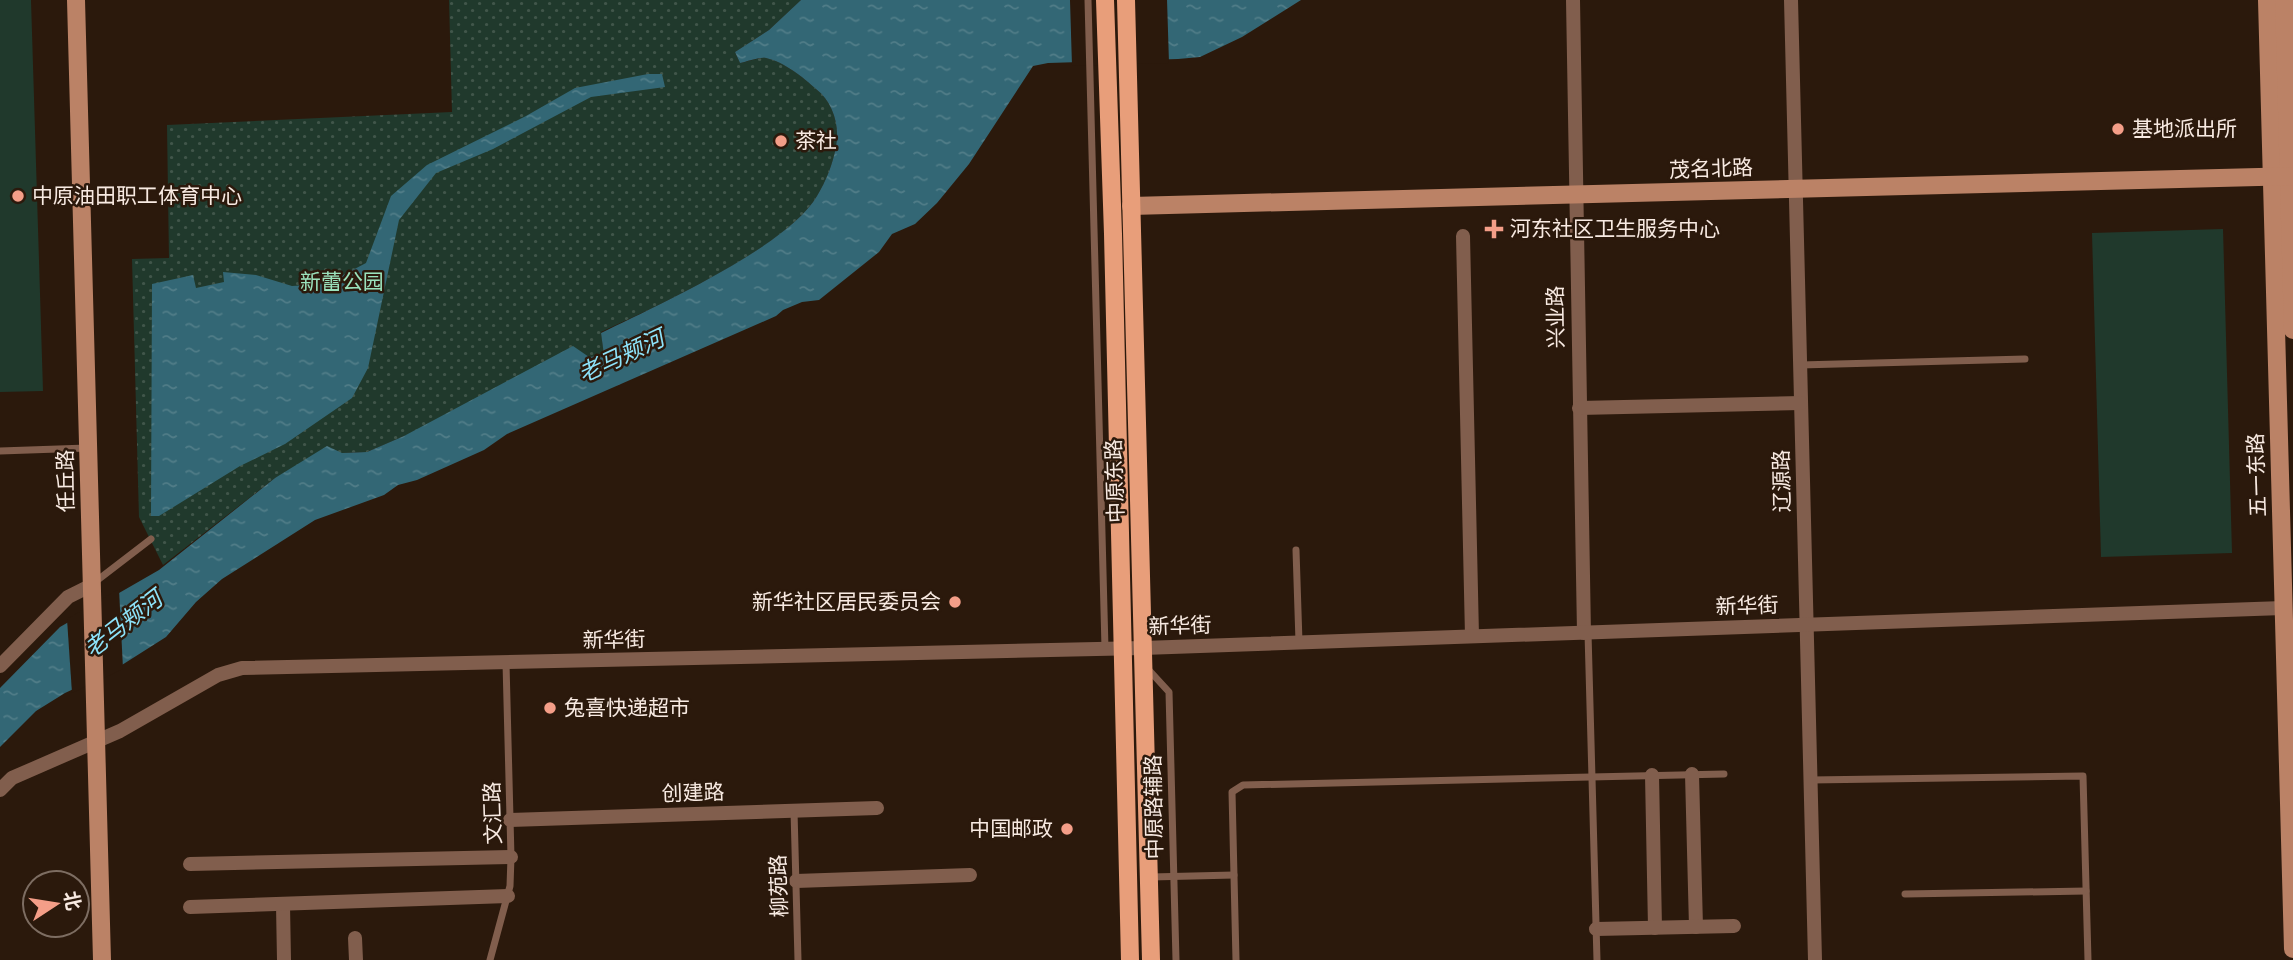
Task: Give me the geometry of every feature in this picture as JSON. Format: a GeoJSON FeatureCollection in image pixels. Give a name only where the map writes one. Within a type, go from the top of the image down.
{"type":"FeatureCollection","features":[{"type":"Feature","properties":{"kind":"main road","name":"中原东路"},"geometry":{"type":"LineString","coordinates":[[1105,0],[1108,70],[1113,649],[1130,960]]}},
{"type":"Feature","properties":{"kind":"main road","name":"中原东路"},"geometry":{"type":"LineString","coordinates":[[1126,0],[1151,960]]}},
{"type":"Feature","properties":{"kind":"street","name":"任丘路"},"geometry":{"type":"LineString","coordinates":[[76,0],[102,960]]}},
{"type":"Feature","properties":{"kind":"street","name":"兴业路"},"geometry":{"type":"LineString","coordinates":[[1573,0],[1579,408],[1586,633]]}},
{"type":"Feature","properties":{"kind":"street","name":"辽源路"},"geometry":{"type":"LineString","coordinates":[[1791,0],[1815,960]]}},
{"type":"Feature","properties":{"kind":"street","name":"五一东路"},"geometry":{"type":"LineString","coordinates":[[2267,0],[2284,177],[2293,330]]}},
{"type":"Feature","properties":{"kind":"street","name":"五一东路"},"geometry":{"type":"LineString","coordinates":[[2284,0],[2281,411],[2293,949]]}},
{"type":"Feature","properties":{"kind":"street","name":"茂名北路"},"geometry":{"type":"LineString","coordinates":[[1131,206],[2284,177]]}},
{"type":"Feature","properties":{"kind":"street"},"geometry":{"type":"LineString","coordinates":[[1464,236],[1472,636]]}},
{"type":"Feature","properties":{"kind":"street"},"geometry":{"type":"LineString","coordinates":[[1579,408],[1801,403]]}},
{"type":"Feature","properties":{"kind":"street"},"geometry":{"type":"LineString","coordinates":[[0,666],[68,597],[92,590]]}},
{"type":"Feature","properties":{"kind":"street","name":"新华街"},"geometry":{"type":"LineString","coordinates":[[0,790],[12,778],[120,731],[218,675],[242,668],[1113,649],[1143,656],[1299,643],[2287,605]]}},
{"type":"Feature","properties":{"kind":"street"},"geometry":{"type":"LineString","coordinates":[[1692,774],[1696,927]]}},
{"type":"Feature","properties":{"kind":"street"},"geometry":{"type":"LineString","coordinates":[[1652,775],[1655,928]]}},
{"type":"Feature","properties":{"kind":"street","name":"创建路"},"geometry":{"type":"LineString","coordinates":[[510,820],[877,808]]}},
{"type":"Feature","properties":{"kind":"street"},"geometry":{"type":"LineString","coordinates":[[190,864],[512,857]]}},
{"type":"Feature","properties":{"kind":"street"},"geometry":{"type":"LineString","coordinates":[[796,881],[970,875]]}},
{"type":"Feature","properties":{"kind":"street"},"geometry":{"type":"LineString","coordinates":[[190,907],[508,896]]}},
{"type":"Feature","properties":{"kind":"street"},"geometry":{"type":"LineString","coordinates":[[282,905],[285,960]]}},
{"type":"Feature","properties":{"kind":"street"},"geometry":{"type":"LineString","coordinates":[[1596,929],[1734,926]]}},
{"type":"Feature","properties":{"kind":"street"},"geometry":{"type":"LineString","coordinates":[[355,938],[356,960]]}},
{"type":"Feature","properties":{"kind":"lane"},"geometry":{"type":"LineString","coordinates":[[1088,0],[1113,649]]}},
{"type":"Feature","properties":{"kind":"lane"},"geometry":{"type":"LineString","coordinates":[[1800,365],[2025,359]]}},
{"type":"Feature","properties":{"kind":"lane"},"geometry":{"type":"LineString","coordinates":[[0,451],[88,448]]}},
{"type":"Feature","properties":{"kind":"lane"},"geometry":{"type":"LineString","coordinates":[[92,590],[151,539]]}},
{"type":"Feature","properties":{"kind":"lane"},"geometry":{"type":"LineString","coordinates":[[1296,550],[1299,643]]}},
{"type":"Feature","properties":{"kind":"lane"},"geometry":{"type":"LineString","coordinates":[[1586,633],[1597,960]]}},
{"type":"Feature","properties":{"kind":"lane","name":"中原路辅路"},"geometry":{"type":"LineString","coordinates":[[1143,656],[1169,692],[1176,960]]}},
{"type":"Feature","properties":{"kind":"lane","name":"文汇路"},"geometry":{"type":"LineString","coordinates":[[491,960],[508,896],[512,857],[506,663]]}},
{"type":"Feature","properties":{"kind":"lane"},"geometry":{"type":"LineString","coordinates":[[1236,960],[1232,792],[1243,785],[1724,774]]}},
{"type":"Feature","properties":{"kind":"lane"},"geometry":{"type":"LineString","coordinates":[[1811,780],[2084,776],[2088,960]]}},
{"type":"Feature","properties":{"kind":"lane","name":"柳苑路"},"geometry":{"type":"LineString","coordinates":[[794,811],[798,960]]}},
{"type":"Feature","properties":{"kind":"lane"},"geometry":{"type":"LineString","coordinates":[[1149,877],[1234,876]]}},
{"type":"Feature","properties":{"kind":"lane"},"geometry":{"type":"LineString","coordinates":[[1905,894],[2086,891]]}},
{"type":"Feature","properties":{"kind":"green space","name":"中原油田职工体育中心"},"geometry":{"type":"Polygon","coordinates":[[[0,0],[31,0],[43,391],[0,392],[0,0]]]}},
{"type":"Feature","properties":{"kind":"green space","name":"新蕾公园"},"geometry":{"type":"Polygon","coordinates":[[[449,0],[801,0],[769,30],[735,52],[740,63],[763,58],[780,63],[822,94],[831,107],[836,123],[837,138],[829,172],[817,196],[801,215],[750,255],[686,291],[601,332],[604,355],[589,357],[367,452],[342,453],[275,478],[163,565],[139,517],[132,259],[169,258],[167,125],[452,112],[449,0]]]}},
{"type":"Feature","properties":{"kind":"green space"},"geometry":{"type":"Polygon","coordinates":[[[2223,229],[2232,553],[2101,557],[2092,233],[2223,229]]]}},
{"type":"Feature","properties":{"kind":"water","name":"老马颊河"},"geometry":{"type":"Polygon","coordinates":[[[801,0],[1301,0],[1242,37],[1200,57],[1048,63],[1033,66],[969,164],[937,203],[915,224],[892,234],[879,252],[819,300],[802,302],[783,310],[776,316],[507,434],[484,450],[417,480],[398,485],[384,495],[315,520],[222,579],[196,602],[166,637],[114,670],[65,693],[36,711],[0,747],[0,688],[60,627],[159,570],[275,478],[327,446],[342,453],[367,452],[404,436],[573,346],[589,357],[604,355],[601,333],[718,274],[750,255],[801,215],[817,196],[835,153],[836,123],[831,107],[822,94],[780,63],[766,58],[740,63],[735,52],[769,30],[801,0]]]}},
{"type":"Feature","properties":{"kind":"water"},"geometry":{"type":"Polygon","coordinates":[[[648,74],[662,74],[665,87],[591,97],[493,149],[436,173],[399,220],[368,368],[352,398],[285,444],[240,466],[159,516],[151,516],[152,284],[193,275],[196,288],[224,282],[223,272],[256,275],[292,286],[326,284],[366,263],[391,196],[427,165],[526,116],[575,88],[648,74]]]}},
{"type":"Feature","properties":{"kind":"pier"},"geometry":{"type":"Polygon","coordinates":[[[1070,0],[1167,0],[1169,63],[1072,66],[1070,0]]]}},
{"type":"Feature","properties":{"kind":"pier"},"geometry":{"type":"Polygon","coordinates":[[[119,589],[123,669],[72,693],[67,619],[119,589]]]}},
{"type":"Feature","properties":{"kind":"place","name":"基地派出所"},"geometry":{"type":"Point","coordinates":[2118,129]}},
{"type":"Feature","properties":{"kind":"place","name":"茶社"},"geometry":{"type":"Point","coordinates":[781,141]}},
{"type":"Feature","properties":{"kind":"place","name":"中原油田职工体育中心"},"geometry":{"type":"Point","coordinates":[18,196]}},
{"type":"Feature","properties":{"kind":"place","name":"河东社区卫生服务中心"},"geometry":{"type":"Point","coordinates":[1494,229]}},
{"type":"Feature","properties":{"kind":"place","name":"新华社区居民委员会"},"geometry":{"type":"Point","coordinates":[955,602]}},
{"type":"Feature","properties":{"kind":"place","name":"兔喜快递超市"},"geometry":{"type":"Point","coordinates":[550,708]}},
{"type":"Feature","properties":{"kind":"place","name":"中国邮政"},"geometry":{"type":"Point","coordinates":[1067,829]}}]}
